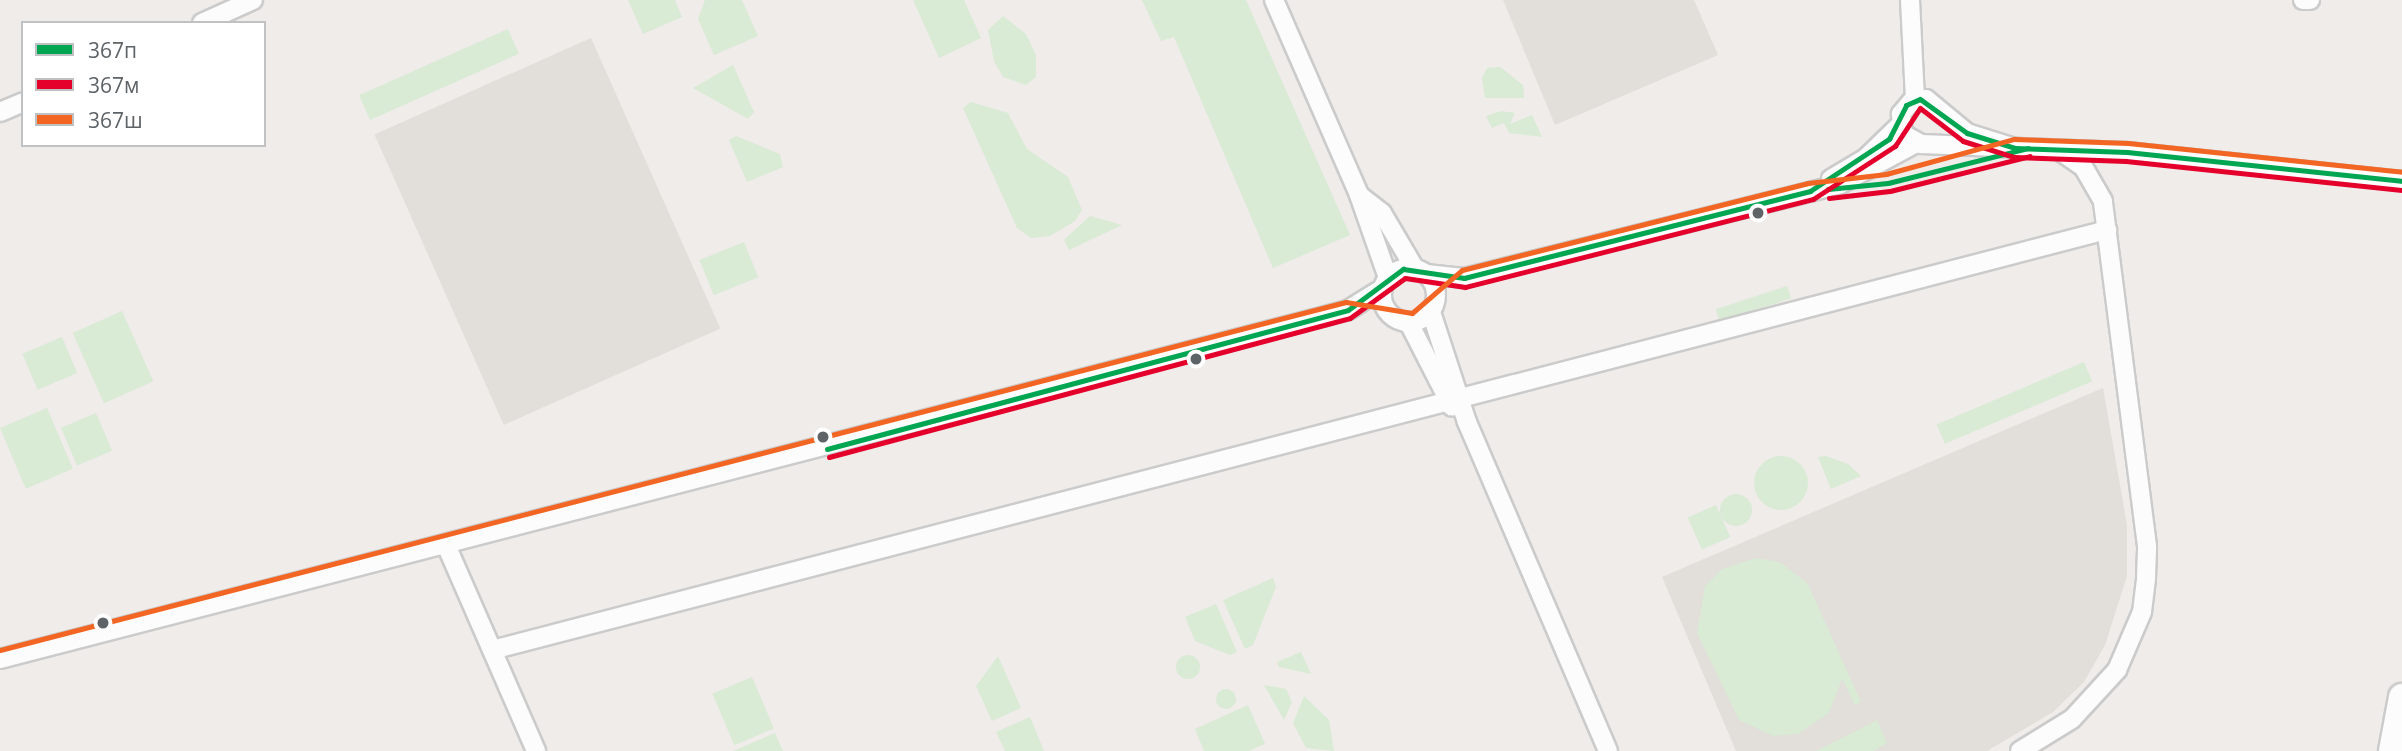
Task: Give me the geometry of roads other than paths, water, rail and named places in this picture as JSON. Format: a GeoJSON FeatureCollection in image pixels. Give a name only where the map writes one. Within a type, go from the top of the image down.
{"type":"FeatureCollection","features":[{"type":"Feature","properties":{"kind":"main road"},"geometry":{"type":"LineString","coordinates":[[2392,751],[2402,697]]}},
{"type":"Feature","properties":{"kind":"street"},"geometry":{"type":"LineString","coordinates":[[206,21],[253,0]]}},
{"type":"Feature","properties":{"kind":"street"},"geometry":{"type":"LineString","coordinates":[[1274,0],[1359,195],[1385,284],[1388,313]]}},
{"type":"Feature","properties":{"kind":"street"},"geometry":{"type":"LineString","coordinates":[[1910,0],[1915,100]]}},
{"type":"Feature","properties":{"kind":"street"},"geometry":{"type":"LineString","coordinates":[[2303,0],[2310,0]]}},
{"type":"Feature","properties":{"kind":"street"},"geometry":{"type":"LineString","coordinates":[[1810,191],[1866,158],[1900,125],[1903,110],[1915,100],[1931,101],[1944,116],[1966,133],[2015,148]]}},
{"type":"Feature","properties":{"kind":"street"},"geometry":{"type":"LineString","coordinates":[[0,112],[21,103]]}},
{"type":"Feature","properties":{"kind":"street"},"geometry":{"type":"LineString","coordinates":[[1348,310],[1385,284],[1421,271],[1464,278],[1863,176],[1940,136],[1944,116]]}},
{"type":"Feature","properties":{"kind":"street"},"geometry":{"type":"LineString","coordinates":[[1900,125],[1921,144],[2127,152],[2402,181]]}},
{"type":"Feature","properties":{"kind":"street"},"geometry":{"type":"LineString","coordinates":[[2021,751],[2091,702],[2117,670],[2142,612],[2147,545],[2107,230],[2097,183],[2059,150]]}},
{"type":"Feature","properties":{"kind":"street"},"geometry":{"type":"LineString","coordinates":[[1359,195],[1382,214],[1421,271],[1433,307],[1453,397]]}},
{"type":"Feature","properties":{"kind":"street"},"geometry":{"type":"LineString","coordinates":[[492,650],[1453,397],[2107,230]]}},
{"type":"Feature","properties":{"kind":"street"},"geometry":{"type":"LineString","coordinates":[[1409,323],[1433,307],[1464,278]]}},
{"type":"Feature","properties":{"kind":"street"},"geometry":{"type":"LineString","coordinates":[[0,659],[447,547],[1348,310],[1388,313],[1409,323],[1453,397],[1467,422],[1608,751]]}},
{"type":"Feature","properties":{"kind":"street"},"geometry":{"type":"LineString","coordinates":[[447,547],[536,751]]}}]}
